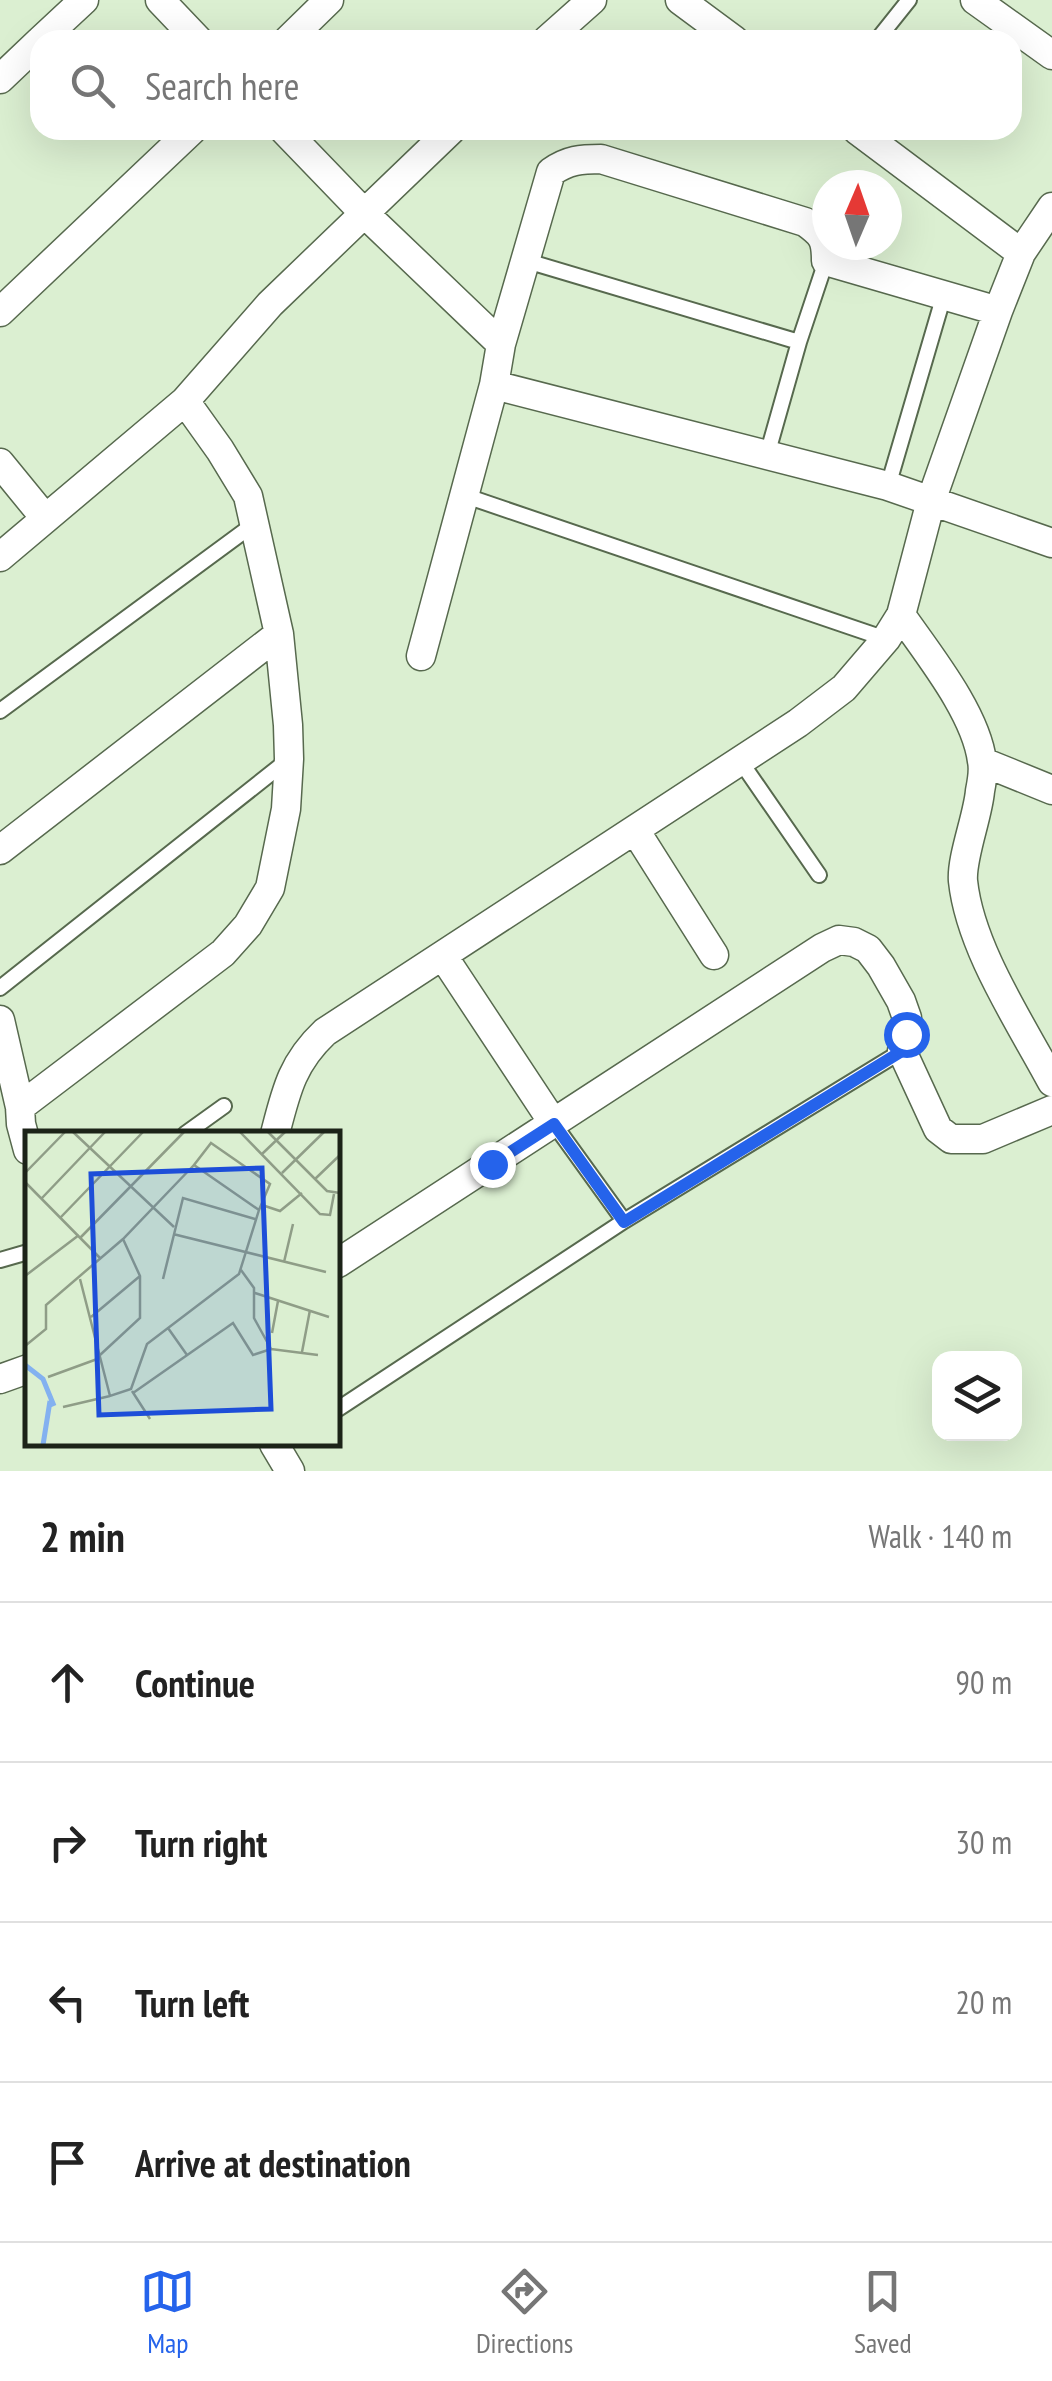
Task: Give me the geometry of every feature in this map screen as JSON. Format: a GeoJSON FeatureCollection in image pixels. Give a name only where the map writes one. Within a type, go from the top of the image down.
{"type":"FeatureCollection","features":[{"type":"Feature","properties":{"kind":"street"},"geometry":{"type":"LineString","coordinates":[[52,30],[84,0]]}},
{"type":"Feature","properties":{"kind":"street"},"geometry":{"type":"LineString","coordinates":[[160,0],[188,30]]}},
{"type":"Feature","properties":{"kind":"street"},"geometry":{"type":"LineString","coordinates":[[298,30],[329,0]]}},
{"type":"Feature","properties":{"kind":"street"},"geometry":{"type":"LineString","coordinates":[[558,30],[592,0]]}},
{"type":"Feature","properties":{"kind":"street"},"geometry":{"type":"LineString","coordinates":[[680,0],[720,30]]}},
{"type":"Feature","properties":{"kind":"street"},"geometry":{"type":"LineString","coordinates":[[975,0],[1017,30]]}},
{"type":"Feature","properties":{"kind":"street"},"geometry":{"type":"LineString","coordinates":[[1022,34],[1052,55]]}},
{"type":"Feature","properties":{"kind":"street"},"geometry":{"type":"LineString","coordinates":[[0,78],[30,50]]}},
{"type":"Feature","properties":{"kind":"street"},"geometry":{"type":"LineString","coordinates":[[0,312],[181,140]]}},
{"type":"Feature","properties":{"kind":"street"},"geometry":{"type":"LineString","coordinates":[[294,140],[501,344]]}},
{"type":"Feature","properties":{"kind":"street"},"geometry":{"type":"LineString","coordinates":[[0,557],[185,401],[270,304],[440,140]]}},
{"type":"Feature","properties":{"kind":"street"},"geometry":{"type":"LineString","coordinates":[[869,140],[1020,253]]}},
{"type":"Feature","properties":{"kind":"street"},"geometry":{"type":"LineString","coordinates":[[422,656],[494,385],[501,344],[552,172],[562,164],[578,159],[601,160],[805,222],[821,234],[826,262],[998,310]]}},
{"type":"Feature","properties":{"kind":"street"},"geometry":{"type":"LineString","coordinates":[[276,1131],[296,1066],[325,1032],[741,762],[844,688],[886,639],[901,615],[930,500],[1020,253],[1048,221]]}},
{"type":"Feature","properties":{"kind":"street"},"geometry":{"type":"LineString","coordinates":[[494,385],[888,486],[1052,543]]}},
{"type":"Feature","properties":{"kind":"street"},"geometry":{"type":"LineString","coordinates":[[17,1128],[224,954],[248,925],[270,888],[286,809],[289,759],[279,634],[248,496],[185,401]]}},
{"type":"Feature","properties":{"kind":"street"},"geometry":{"type":"LineString","coordinates":[[0,463],[45,518]]}},
{"type":"Feature","properties":{"kind":"street"},"geometry":{"type":"LineString","coordinates":[[901,615],[944,676],[974,730],[983,762],[963,877],[983,953],[1052,1082]]}},
{"type":"Feature","properties":{"kind":"street"},"geometry":{"type":"LineString","coordinates":[[0,850],[279,634]]}},
{"type":"Feature","properties":{"kind":"street"},"geometry":{"type":"LineString","coordinates":[[983,762],[1052,790]]}},
{"type":"Feature","properties":{"kind":"street"},"geometry":{"type":"LineString","coordinates":[[635,830],[714,955]]}},
{"type":"Feature","properties":{"kind":"street"},"geometry":{"type":"LineString","coordinates":[[340,1263],[839,940],[868,950],[901,1000],[907,1018],[902,1051],[938,1129],[952,1139],[983,1140],[1052,1110]]}},
{"type":"Feature","properties":{"kind":"street"},"geometry":{"type":"LineString","coordinates":[[443,956],[554,1124]]}},
{"type":"Feature","properties":{"kind":"street"},"geometry":{"type":"LineString","coordinates":[[0,1020],[17,1128]]}},
{"type":"Feature","properties":{"kind":"street"},"geometry":{"type":"LineString","coordinates":[[0,1378],[25,1371]]}},
{"type":"Feature","properties":{"kind":"lane"},"geometry":{"type":"LineString","coordinates":[[884,30],[910,0]]}},
{"type":"Feature","properties":{"kind":"lane"},"geometry":{"type":"LineString","coordinates":[[527,261],[800,342]]}},
{"type":"Feature","properties":{"kind":"lane"},"geometry":{"type":"LineString","coordinates":[[767,455],[826,262]]}},
{"type":"Feature","properties":{"kind":"lane"},"geometry":{"type":"LineString","coordinates":[[888,486],[944,296]]}},
{"type":"Feature","properties":{"kind":"lane"},"geometry":{"type":"LineString","coordinates":[[463,495],[886,639]]}},
{"type":"Feature","properties":{"kind":"lane"},"geometry":{"type":"LineString","coordinates":[[0,711],[254,524]]}},
{"type":"Feature","properties":{"kind":"lane"},"geometry":{"type":"LineString","coordinates":[[0,988],[289,759]]}},
{"type":"Feature","properties":{"kind":"lane"},"geometry":{"type":"LineString","coordinates":[[741,762],[819,875]]}},
{"type":"Feature","properties":{"kind":"lane"},"geometry":{"type":"LineString","coordinates":[[340,1408],[624,1222],[902,1051]]}},
{"type":"Feature","properties":{"kind":"lane"},"geometry":{"type":"LineString","coordinates":[[190,1131],[224,1106]]}},
{"type":"Feature","properties":{"kind":"lane"},"geometry":{"type":"LineString","coordinates":[[554,1124],[624,1222]]}},
{"type":"Feature","properties":{"kind":"lane"},"geometry":{"type":"LineString","coordinates":[[0,1260],[25,1253]]}},
{"type":"Feature","properties":{"kind":"route"},"geometry":{"type":"LineString","coordinates":[[492,1164],[554,1124],[624,1222],[902,1051],[906,1034]]}}]}
